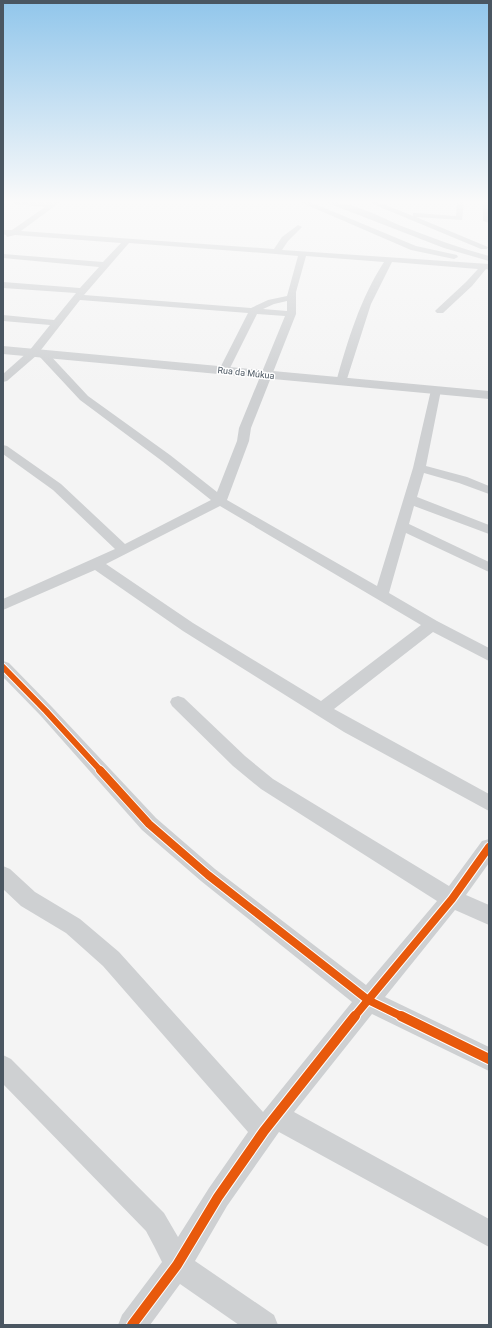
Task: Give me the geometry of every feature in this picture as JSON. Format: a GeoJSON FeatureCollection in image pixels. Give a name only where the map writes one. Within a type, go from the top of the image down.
{"type":"FeatureCollection","features":[{"type":"Feature","properties":{"kind":"street"},"geometry":{"type":"LineString","coordinates":[[94,264],[106,265]]}},
{"type":"Feature","properties":{"kind":"street"},"geometry":{"type":"LineString","coordinates":[[3,605],[96,564],[220,501],[243,441],[245,428],[291,314],[291,298],[300,264]]}},
{"type":"Feature","properties":{"kind":"street"},"geometry":{"type":"LineString","coordinates":[[341,382],[362,311],[386,264]]}},
{"type":"Feature","properties":{"kind":"street"},"geometry":{"type":"LineString","coordinates":[[446,264],[487,266]]}},
{"type":"Feature","properties":{"kind":"street"},"geometry":{"type":"LineString","coordinates":[[3,379],[38,353],[57,322],[106,265]]}},
{"type":"Feature","properties":{"kind":"street"},"geometry":{"type":"LineString","coordinates":[[440,311],[487,266]]}},
{"type":"Feature","properties":{"kind":"street"},"geometry":{"type":"LineString","coordinates":[[3,285],[80,294],[291,314]]}},
{"type":"Feature","properties":{"kind":"street"},"geometry":{"type":"LineString","coordinates":[[224,370],[254,310],[271,302],[291,298]]}},
{"type":"Feature","properties":{"kind":"street"},"geometry":{"type":"LineString","coordinates":[[3,318],[57,322]]}},
{"type":"Feature","properties":{"kind":"street","name":"Rua da Múkua"},"geometry":{"type":"LineString","coordinates":[[3,350],[489,395]]}},
{"type":"Feature","properties":{"kind":"street"},"geometry":{"type":"LineString","coordinates":[[38,353],[84,398],[166,458],[220,501],[432,626],[489,655]]}},
{"type":"Feature","properties":{"kind":"street"},"geometry":{"type":"LineString","coordinates":[[382,596],[419,468],[436,390]]}},
{"type":"Feature","properties":{"kind":"street"},"geometry":{"type":"LineString","coordinates":[[3,449],[57,488],[124,550]]}},
{"type":"Feature","properties":{"kind":"street"},"geometry":{"type":"LineString","coordinates":[[419,468],[463,480],[489,490]]}},
{"type":"Feature","properties":{"kind":"street"},"geometry":{"type":"LineString","coordinates":[[409,499],[489,530]]}},
{"type":"Feature","properties":{"kind":"street"},"geometry":{"type":"LineString","coordinates":[[402,526],[489,568]]}},
{"type":"Feature","properties":{"kind":"street"},"geometry":{"type":"LineString","coordinates":[[96,564],[188,627],[350,727],[489,803]]}},
{"type":"Feature","properties":{"kind":"street"},"geometry":{"type":"LineString","coordinates":[[323,709],[432,626]]}},
{"type":"Feature","properties":{"kind":"street"},"geometry":{"type":"LineString","coordinates":[[3,667],[46,711],[149,824],[179,852],[368,1000],[489,1059]]}},
{"type":"Feature","properties":{"kind":"street"},"geometry":{"type":"LineString","coordinates":[[178,702],[238,761],[267,784],[452,899],[489,915]]}},
{"type":"Feature","properties":{"kind":"street"},"geometry":{"type":"LineString","coordinates":[[132,1325],[177,1265],[218,1197],[270,1124],[368,1000],[452,899],[489,847]]}},
{"type":"Feature","properties":{"kind":"street"},"geometry":{"type":"LineString","coordinates":[[3,875],[28,899],[73,926],[111,959],[270,1124],[489,1234]]}},
{"type":"Feature","properties":{"kind":"street"},"geometry":{"type":"LineString","coordinates":[[3,1067],[155,1222],[164,1236],[177,1265],[264,1325]]}},
{"type":"Feature","properties":{"kind":"cycle path"},"geometry":{"type":"LineString","coordinates":[[3,667],[46,711],[149,824],[208,875],[368,1000],[489,1059]]}},
{"type":"Feature","properties":{"kind":"cycle path"},"geometry":{"type":"LineString","coordinates":[[132,1325],[177,1265],[218,1197],[264,1131],[368,1000],[452,899],[489,847]]}}]}
